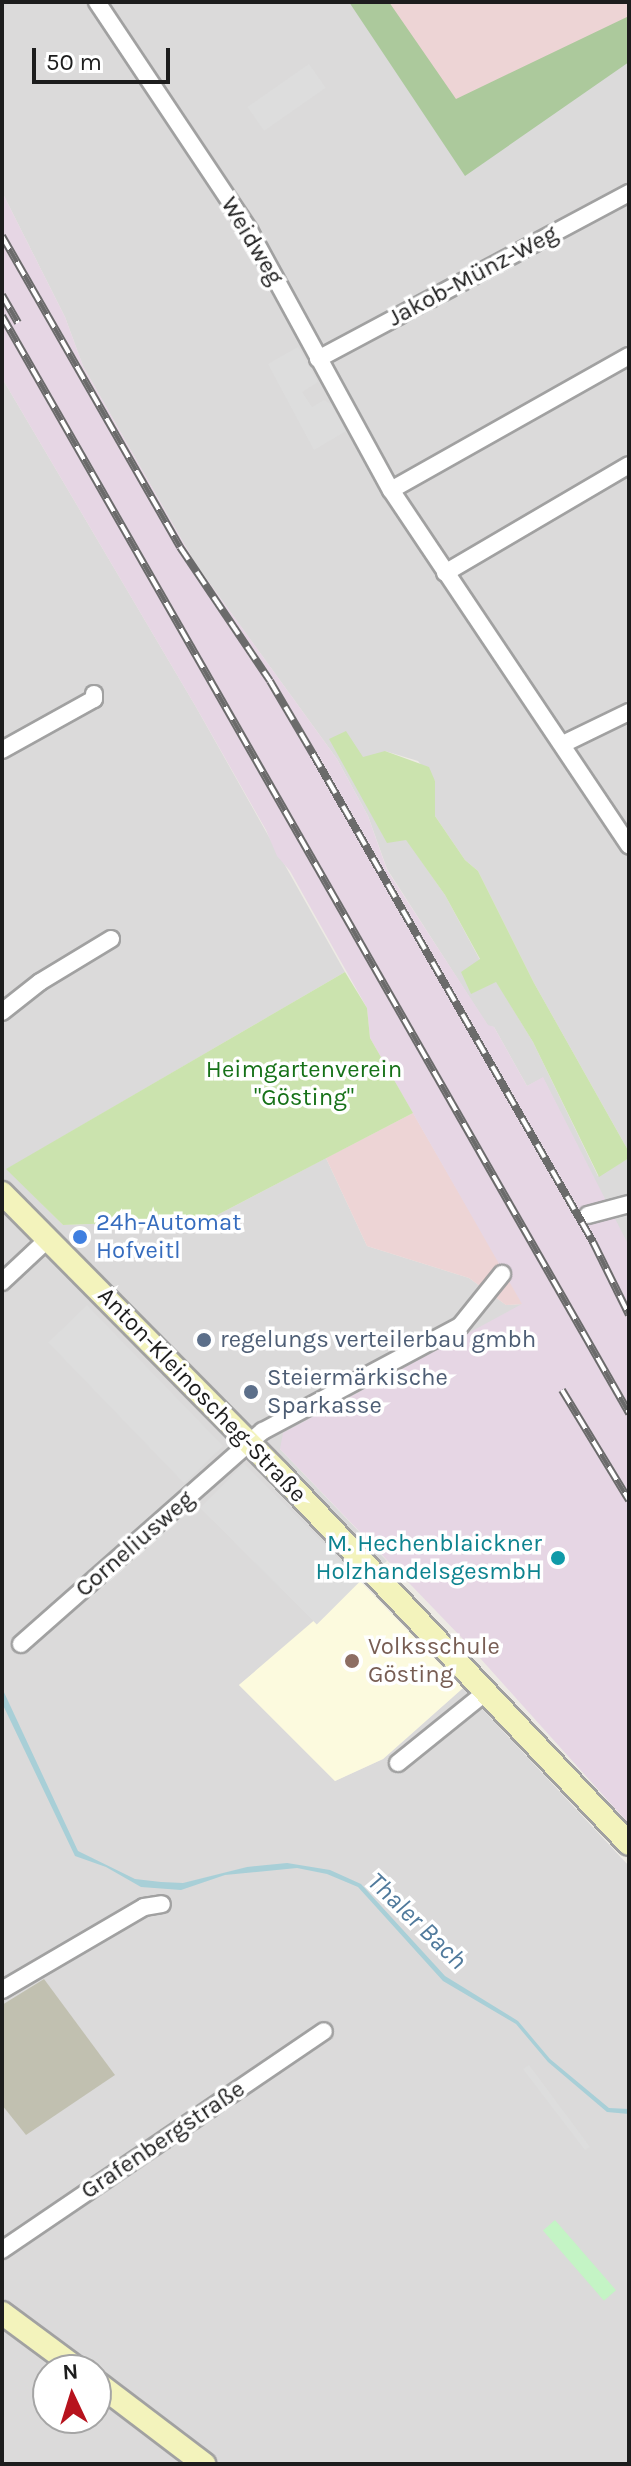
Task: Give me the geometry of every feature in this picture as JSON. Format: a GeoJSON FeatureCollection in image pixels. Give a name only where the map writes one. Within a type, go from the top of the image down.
{"type":"FeatureCollection","features":[{"type":"Feature","properties":{"kind":"main road","name":"Anton-Kleinoscheg-Straße"},"geometry":{"type":"LineString","coordinates":[[2,1193],[249,1444],[629,1844]]}},
{"type":"Feature","properties":{"kind":"main road"},"geometry":{"type":"LineString","coordinates":[[2,2313],[57,2354]]}},
{"type":"Feature","properties":{"kind":"main road"},"geometry":{"type":"LineString","coordinates":[[112,2394],[204,2464]]}},
{"type":"Feature","properties":{"kind":"street","name":"Weidweg"},"geometry":{"type":"LineString","coordinates":[[97,2],[249,230],[391,490],[629,846]]}},
{"type":"Feature","properties":{"kind":"street","name":"Jakob-Münz-Weg"},"geometry":{"type":"LineString","coordinates":[[318,359],[629,193]]}},
{"type":"Feature","properties":{"kind":"street"},"geometry":{"type":"LineString","coordinates":[[391,490],[629,356]]}},
{"type":"Feature","properties":{"kind":"street"},"geometry":{"type":"LineString","coordinates":[[445,573],[629,465]]}},
{"type":"Feature","properties":{"kind":"street"},"geometry":{"type":"LineString","coordinates":[[2,750],[94,699],[94,694]]}},
{"type":"Feature","properties":{"kind":"street"},"geometry":{"type":"LineString","coordinates":[[563,744],[629,712]]}},
{"type":"Feature","properties":{"kind":"street"},"geometry":{"type":"LineString","coordinates":[[2,1012],[40,982],[111,939]]}},
{"type":"Feature","properties":{"kind":"street"},"geometry":{"type":"LineString","coordinates":[[588,1215],[628,1201]]}},
{"type":"Feature","properties":{"kind":"street"},"geometry":{"type":"LineString","coordinates":[[2,1282],[49,1238]]}},
{"type":"Feature","properties":{"kind":"street","name":"Corneliusweg"},"geometry":{"type":"LineString","coordinates":[[21,1644],[263,1431],[460,1326],[502,1274]]}},
{"type":"Feature","properties":{"kind":"street"},"geometry":{"type":"LineString","coordinates":[[398,1763],[486,1692]]}},
{"type":"Feature","properties":{"kind":"street"},"geometry":{"type":"LineString","coordinates":[[2,1990],[144,1907],[162,1904]]}},
{"type":"Feature","properties":{"kind":"street","name":"Grafenbergstraße"},"geometry":{"type":"LineString","coordinates":[[2,2250],[324,2031]]}},
{"type":"Feature","properties":{"kind":"shaded area"},"geometry":{"type":"Polygon","coordinates":[[[2,2],[388,2],[629,18],[629,1152],[534,983],[478,871],[465,860],[435,816],[435,781],[418,761],[385,751],[406,839],[445,895],[480,960],[472,993],[496,981],[533,1042],[598,1176],[629,1158],[629,1248],[543,1078],[527,1086],[494,1027],[488,1026],[387,869],[368,816],[337,759],[195,563],[83,366],[65,317],[2,192],[2,2]]]}},
{"type":"Feature","properties":{"kind":"shaded area"},"geometry":{"type":"Polygon","coordinates":[[[388,2],[629,2],[629,18],[454,105],[388,2]]]}},
{"type":"Feature","properties":{"kind":"shaded area"},"geometry":{"type":"Polygon","coordinates":[[[309,64],[326,88],[264,131],[248,107],[309,64]]]}},
{"type":"Feature","properties":{"kind":"shaded area"},"geometry":{"type":"Polygon","coordinates":[[[2,192],[65,317],[83,366],[195,563],[337,759],[368,816],[387,870],[488,1025],[494,1027],[527,1086],[543,1077],[628,1244],[629,1824],[462,1638],[280,1449],[283,1433],[522,1304],[370,1038],[367,1008],[290,871],[277,856],[266,830],[196,707],[2,378],[2,192]]]}},
{"type":"Feature","properties":{"kind":"shaded area"},"geometry":{"type":"Polygon","coordinates":[[[298,347],[318,382],[302,392],[312,407],[324,400],[332,405],[346,431],[314,450],[268,364],[298,347]]]}},
{"type":"Feature","properties":{"kind":"shaded area"},"geometry":{"type":"Polygon","coordinates":[[[2,378],[196,707],[345,972],[7,1169],[63,1225],[144,1222],[198,1225],[326,1158],[367,1246],[469,1278],[506,1305],[523,1304],[280,1449],[387,1561],[239,1685],[335,1781],[383,1759],[463,1688],[629,1866],[629,2464],[2,2464],[2,378]]]}},
{"type":"Feature","properties":{"kind":"shaded area"},"geometry":{"type":"Polygon","coordinates":[[[413,1113],[523,1304],[506,1305],[469,1278],[367,1246],[326,1158],[413,1113]]]}},
{"type":"Feature","properties":{"kind":"shaded area"},"geometry":{"type":"Polygon","coordinates":[[[87,1305],[223,1446],[184,1484],[48,1343],[87,1305]]]}},
{"type":"Feature","properties":{"kind":"shaded area"},"geometry":{"type":"Polygon","coordinates":[[[244,1464],[361,1581],[317,1625],[200,1508],[244,1464]]]}},
{"type":"Feature","properties":{"kind":"shaded area","name":"Volksschule Gösting"},"geometry":{"type":"Polygon","coordinates":[[[360,1581],[463,1688],[383,1759],[335,1781],[239,1685],[360,1581]]]}},
{"type":"Feature","properties":{"kind":"shaded area"},"geometry":{"type":"Polygon","coordinates":[[[44,1979],[115,2075],[26,2135],[2,2105],[2,2005],[44,1979]]]}},
{"type":"Feature","properties":{"kind":"shaded area"},"geometry":{"type":"Polygon","coordinates":[[[529,2065],[590,2147],[585,2150],[523,2069],[529,2065]]]}},
{"type":"Feature","properties":{"kind":"green space"},"geometry":{"type":"Polygon","coordinates":[[[349,2],[389,2],[456,99],[629,16],[629,62],[465,176],[349,2]]]}},
{"type":"Feature","properties":{"kind":"green space"},"geometry":{"type":"Polygon","coordinates":[[[346,731],[363,757],[385,751],[429,767],[435,781],[435,816],[465,860],[478,871],[534,983],[629,1152],[629,1158],[599,1177],[533,1042],[496,982],[471,994],[461,972],[480,959],[445,895],[406,840],[387,843],[329,739],[346,731]]]}},
{"type":"Feature","properties":{"kind":"green space","name":"Heimgartenverein \"Gösting\""},"geometry":{"type":"Polygon","coordinates":[[[345,972],[367,1008],[370,1038],[413,1113],[198,1225],[144,1222],[63,1225],[6,1169],[345,972]]]}},
{"type":"Feature","properties":{"kind":"green space"},"geometry":{"type":"Polygon","coordinates":[[[555,2220],[616,2290],[604,2301],[543,2230],[555,2220]]]}},
{"type":"Feature","properties":{"kind":"water","name":"Thaler Bach"},"geometry":{"type":"Polygon","coordinates":[[[2,1688],[78,1851],[135,1879],[183,1883],[247,1867],[287,1863],[330,1870],[361,1884],[445,1976],[518,2021],[550,2059],[609,2108],[629,2109],[629,2114],[607,2112],[548,2062],[516,2024],[443,1981],[358,1887],[327,1874],[297,1868],[225,1875],[181,1890],[141,1887],[106,1867],[75,1856],[2,1703],[2,1688]]]}},
{"type":"Feature","properties":{"kind":"railway"},"geometry":{"type":"LineString","coordinates":[[2,236],[180,547],[270,681],[313,754],[593,1242],[629,1315]]}},
{"type":"Feature","properties":{"kind":"railway"},"geometry":{"type":"LineString","coordinates":[[2,295],[18,323]]}},
{"type":"Feature","properties":{"kind":"railway"},"geometry":{"type":"LineString","coordinates":[[2,316],[629,1413]]}},
{"type":"Feature","properties":{"kind":"railway"},"geometry":{"type":"LineString","coordinates":[[562,1390],[629,1500]]}},
{"type":"Feature","properties":{"kind":"place","name":"24h-Automat Hofveitl"},"geometry":{"type":"Point","coordinates":[80,1237]}},
{"type":"Feature","properties":{"kind":"place","name":"regelungs verteilerbau gmbh"},"geometry":{"type":"Point","coordinates":[204,1340]}},
{"type":"Feature","properties":{"kind":"place","name":"Steiermärkische Sparkasse"},"geometry":{"type":"Point","coordinates":[251,1392]}},
{"type":"Feature","properties":{"kind":"place","name":"M. Hechenblaickner HolzhandelsgesmbH"},"geometry":{"type":"Point","coordinates":[558,1558]}},
{"type":"Feature","properties":{"kind":"place","name":"Volksschule Gösting"},"geometry":{"type":"Point","coordinates":[352,1661]}}]}
